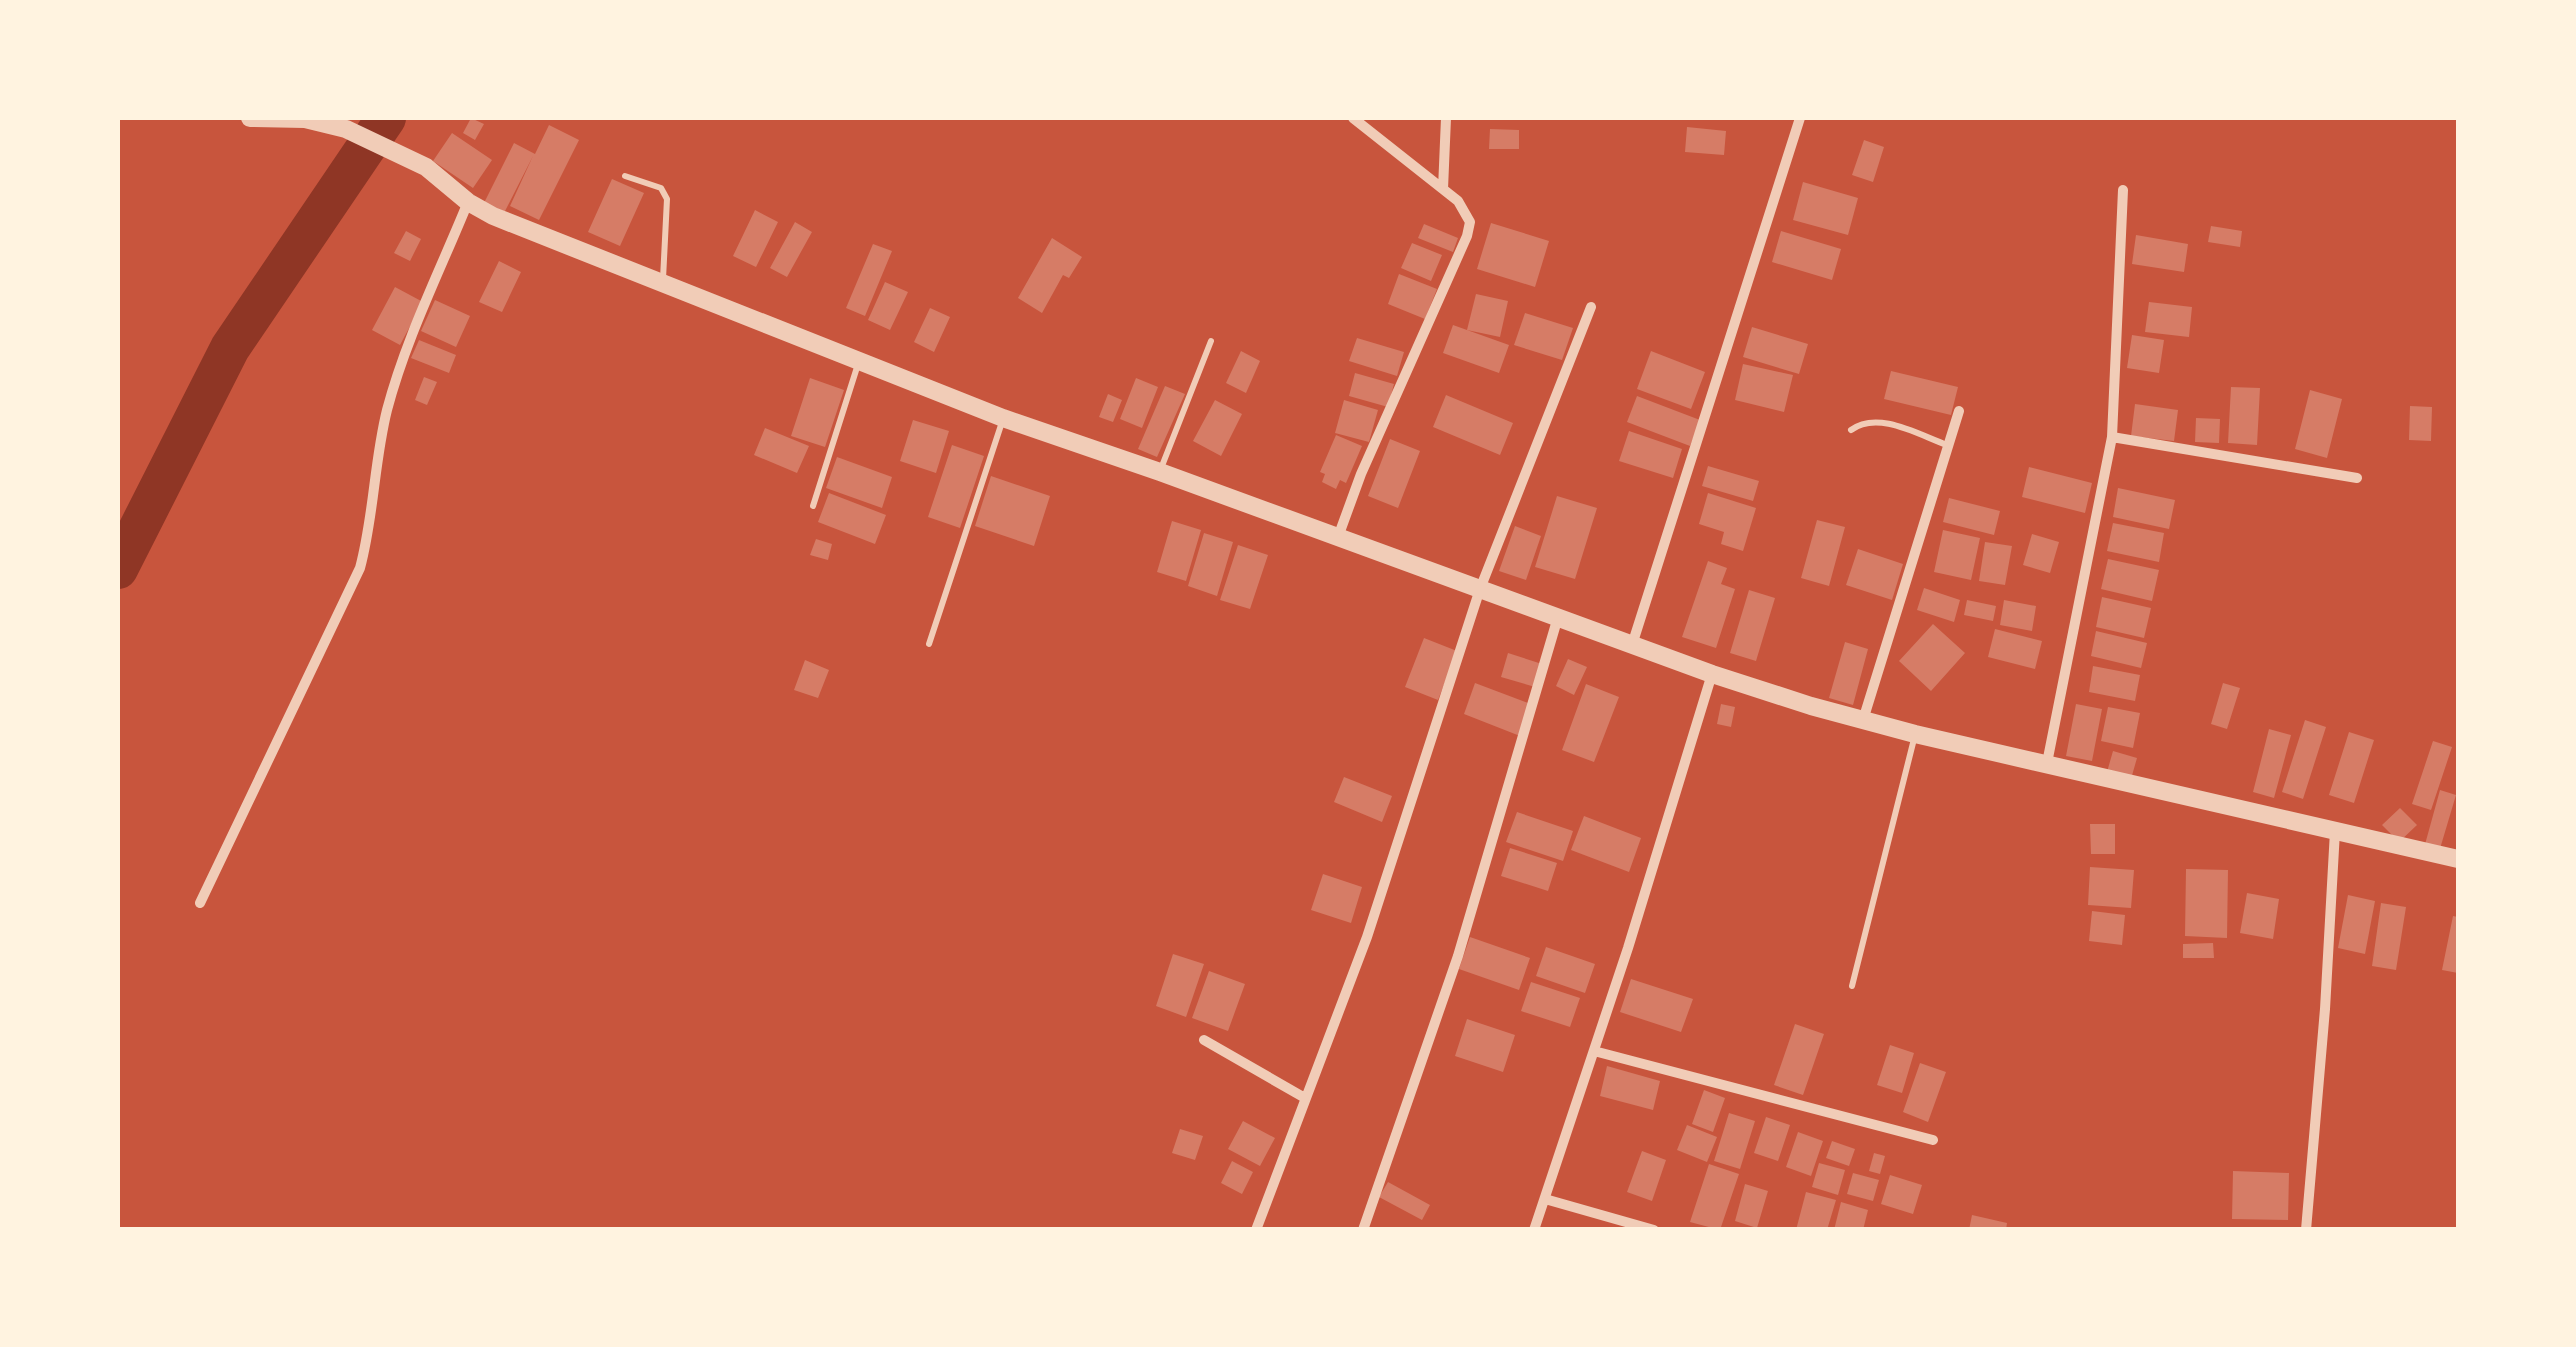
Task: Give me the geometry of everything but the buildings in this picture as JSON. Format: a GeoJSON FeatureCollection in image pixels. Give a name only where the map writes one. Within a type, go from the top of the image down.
{"type":"FeatureCollection","features":[{"type":"Feature","properties":{"kind":"street"},"geometry":{"type":"LineString","coordinates":[[250,118],[305,119],[346,129],[412,160],[442,178],[468,202],[494,216],[663,285],[1003,418],[1712,674],[1915,734],[2458,859]]}},
{"type":"Feature","properties":{"kind":"street"},"geometry":{"type":"LineString","coordinates":[[1338,536],[1360,474],[1470,222],[1466,211],[1443,189],[1353,118]]}},
{"type":"Feature","properties":{"kind":"street"},"geometry":{"type":"LineString","coordinates":[[1443,189],[1446,118]]}},
{"type":"Feature","properties":{"kind":"street"},"geometry":{"type":"LineString","coordinates":[[1632,645],[1800,118]]}},
{"type":"Feature","properties":{"kind":"street"},"geometry":{"type":"LineString","coordinates":[[2046,764],[2112,437],[2123,190]]}},
{"type":"Feature","properties":{"kind":"street"},"geometry":{"type":"LineString","coordinates":[[200,903],[360,568],[369,534],[373,478],[400,366],[468,202]]}},
{"type":"Feature","properties":{"kind":"street"},"geometry":{"type":"LineString","coordinates":[[1256,1230],[1367,937],[1480,589],[1590,306]]}},
{"type":"Feature","properties":{"kind":"street"},"geometry":{"type":"LineString","coordinates":[[1863,720],[1959,412]]}},
{"type":"Feature","properties":{"kind":"street"},"geometry":{"type":"LineString","coordinates":[[2112,437],[2356,478]]}},
{"type":"Feature","properties":{"kind":"street"},"geometry":{"type":"LineString","coordinates":[[1363,1230],[1458,956],[1558,617]]}},
{"type":"Feature","properties":{"kind":"street"},"geometry":{"type":"LineString","coordinates":[[1534,1230],[1712,674]]}},
{"type":"Feature","properties":{"kind":"street"},"geometry":{"type":"LineString","coordinates":[[2306,1230],[2325,1008],[2334,831]]}},
{"type":"Feature","properties":{"kind":"street"},"geometry":{"type":"LineString","coordinates":[[1204,1040],[1305,1098]]}},
{"type":"Feature","properties":{"kind":"street"},"geometry":{"type":"LineString","coordinates":[[1594,1051],[1933,1140]]}},
{"type":"Feature","properties":{"kind":"street"},"geometry":{"type":"LineString","coordinates":[[1545,1199],[1654,1230]]}},
{"type":"Feature","properties":{"kind":"lane"},"geometry":{"type":"LineString","coordinates":[[625,176],[660,188],[666,199],[663,285]]}},
{"type":"Feature","properties":{"kind":"lane"},"geometry":{"type":"LineString","coordinates":[[1160,472],[1211,341]]}},
{"type":"Feature","properties":{"kind":"lane"},"geometry":{"type":"LineString","coordinates":[[813,506],[859,360]]}},
{"type":"Feature","properties":{"kind":"lane"},"geometry":{"type":"LineString","coordinates":[[929,644],[1003,418]]}},
{"type":"Feature","properties":{"kind":"lane"},"geometry":{"type":"LineString","coordinates":[[1851,430],[1861,422],[1879,422],[1948,446]]}},
{"type":"Feature","properties":{"kind":"lane"},"geometry":{"type":"LineString","coordinates":[[1852,986],[1915,734]]}},
{"type":"Feature","properties":{"kind":"waterway"},"geometry":{"type":"LineString","coordinates":[[118,569],[230,348],[386,118]]}}]}
